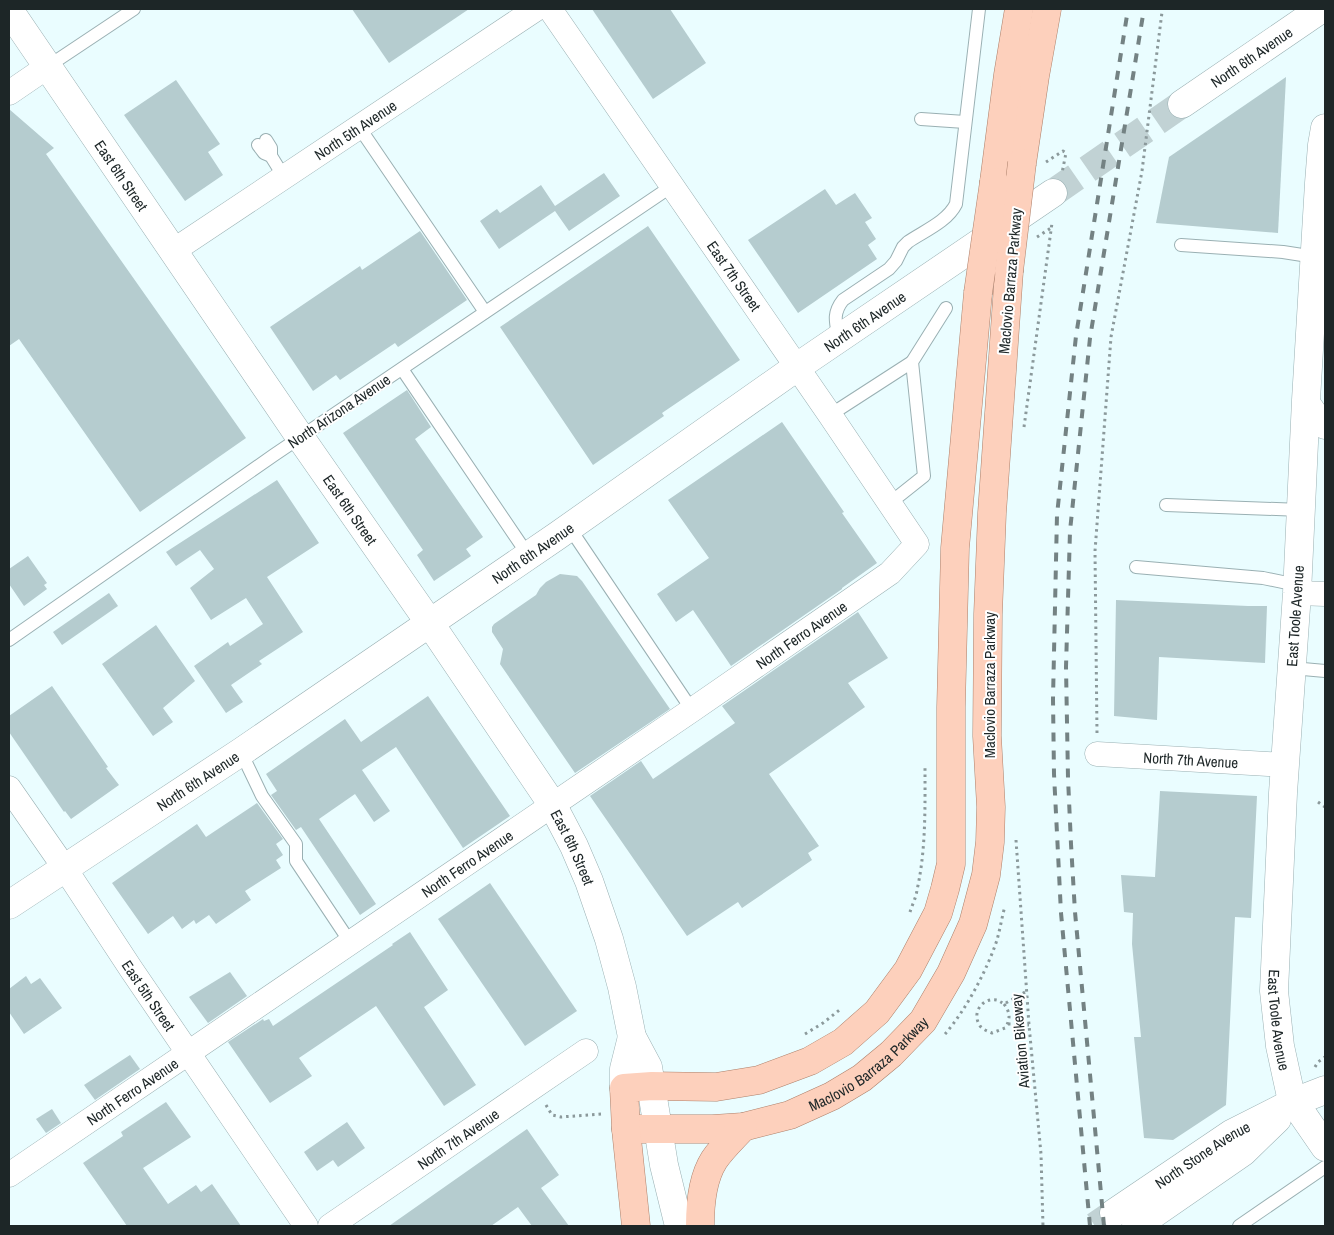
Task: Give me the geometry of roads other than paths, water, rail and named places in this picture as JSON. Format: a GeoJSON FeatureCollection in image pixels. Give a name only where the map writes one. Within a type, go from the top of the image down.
{"type":"FeatureCollection","features":[{"type":"Feature","properties":{"kind":"main road","name":"Maclovio Barraza Parkway"},"geometry":{"type":"LineString","coordinates":[[624,1088],[652,1086],[716,1088],[759,1080],[810,1061],[843,1042],[877,1012],[908,970],[938,913],[951,864],[951,707],[955,548],[978,293],[1019,9]]}},
{"type":"Feature","properties":{"kind":"main road","name":"Maclovio Barraza Parkway"},"geometry":{"type":"LineString","coordinates":[[626,1129],[743,1128],[790,1115],[832,1096],[862,1078],[891,1054],[922,1021],[951,973],[973,924],[986,875],[990,842],[991,807],[987,736],[988,614],[992,513],[1009,271],[1022,163],[1047,9]]}},
{"type":"Feature","properties":{"kind":"main road","name":"North 6th Avenue"},"geometry":{"type":"LineString","coordinates":[[1182,104],[1321,9]]}},
{"type":"Feature","properties":{"kind":"main road","name":"East 6th Street"},"geometry":{"type":"LineString","coordinates":[[9,10],[552,804],[574,846],[589,881],[622,987],[632,1037],[648,1067],[664,1165],[679,1226]]}},
{"type":"Feature","properties":{"kind":"main road","name":"East Toole Avenue"},"geometry":{"type":"LineString","coordinates":[[1325,129],[1319,253],[1306,400],[1274,991],[1280,1046],[1290,1092],[1294,1102],[1325,1148]]}},
{"type":"Feature","properties":{"kind":"main road","name":"North 6th Avenue"},"geometry":{"type":"LineString","coordinates":[[9,905],[241,752],[569,527],[797,367],[1053,193]]}},
{"type":"Feature","properties":{"kind":"main road","name":"East 6th Street"},"geometry":{"type":"LineString","coordinates":[[632,1037],[624,1069],[624,1088],[626,1129],[636,1226]]}},
{"type":"Feature","properties":{"kind":"main road","name":"North Stone Avenue"},"geometry":{"type":"LineString","coordinates":[[1125,1219],[1231,1134],[1294,1102],[1325,1090]]}},
{"type":"Feature","properties":{"kind":"main road"},"geometry":{"type":"LineString","coordinates":[[700,1226],[700,1210],[704,1185],[713,1162],[725,1146],[743,1128]]}},
{"type":"Feature","properties":{"kind":"street","name":"North 5th Avenue"},"geometry":{"type":"LineString","coordinates":[[173,251],[536,9]]}},
{"type":"Feature","properties":{"kind":"street","name":"East 7th Street"},"geometry":{"type":"LineString","coordinates":[[550,9],[917,544]]}},
{"type":"Feature","properties":{"kind":"street"},"geometry":{"type":"LineString","coordinates":[[9,93],[48,67]]}},
{"type":"Feature","properties":{"kind":"street"},"geometry":{"type":"LineString","coordinates":[[1306,400],[1325,427]]}},
{"type":"Feature","properties":{"kind":"street","name":"North Ferro Avenue"},"geometry":{"type":"LineString","coordinates":[[9,1175],[890,573],[917,544]]}},
{"type":"Feature","properties":{"kind":"street"},"geometry":{"type":"LineString","coordinates":[[1297,589],[1325,594]]}},
{"type":"Feature","properties":{"kind":"street","name":"North 7th Avenue"},"geometry":{"type":"LineString","coordinates":[[1097,754],[1285,766]]}},
{"type":"Feature","properties":{"kind":"street","name":"East 5th Street"},"geometry":{"type":"LineString","coordinates":[[9,788],[306,1226]]}},
{"type":"Feature","properties":{"kind":"street","name":"North 7th Avenue"},"geometry":{"type":"LineString","coordinates":[[330,1226],[586,1051]]}},
{"type":"Feature","properties":{"kind":"lane"},"geometry":{"type":"LineString","coordinates":[[48,67],[134,9]]}},
{"type":"Feature","properties":{"kind":"lane"},"geometry":{"type":"LineString","coordinates":[[839,339],[835,318],[838,306],[889,268],[896,261],[903,247],[908,242],[945,218],[956,204],[979,9]]}},
{"type":"Feature","properties":{"kind":"lane"},"geometry":{"type":"LineString","coordinates":[[921,119],[965,122]]}},
{"type":"Feature","properties":{"kind":"lane"},"geometry":{"type":"LineString","coordinates":[[359,127],[486,312]]}},
{"type":"Feature","properties":{"kind":"lane"},"geometry":{"type":"LineString","coordinates":[[262,143],[271,148],[270,156],[284,178]]}},
{"type":"Feature","properties":{"kind":"lane","name":"North Arizona Avenue"},"geometry":{"type":"LineString","coordinates":[[9,640],[300,437],[672,186]]}},
{"type":"Feature","properties":{"kind":"lane"},"geometry":{"type":"LineString","coordinates":[[1181,245],[1319,253]]}},
{"type":"Feature","properties":{"kind":"lane"},"geometry":{"type":"LineString","coordinates":[[830,415],[912,362],[946,308]]}},
{"type":"Feature","properties":{"kind":"lane"},"geometry":{"type":"LineString","coordinates":[[890,503],[924,476],[912,362]]}},
{"type":"Feature","properties":{"kind":"lane"},"geometry":{"type":"LineString","coordinates":[[402,369],[528,555]]}},
{"type":"Feature","properties":{"kind":"lane"},"geometry":{"type":"LineString","coordinates":[[1166,505],[1301,510]]}},
{"type":"Feature","properties":{"kind":"lane"},"geometry":{"type":"LineString","coordinates":[[569,527],[692,710]]}},
{"type":"Feature","properties":{"kind":"lane"},"geometry":{"type":"LineString","coordinates":[[1136,567],[1263,578],[1297,589]]}},
{"type":"Feature","properties":{"kind":"lane"},"geometry":{"type":"LineString","coordinates":[[1292,668],[1325,671]]}},
{"type":"Feature","properties":{"kind":"lane"},"geometry":{"type":"LineString","coordinates":[[241,752],[262,796],[296,844],[296,861],[350,942]]}},
{"type":"Feature","properties":{"kind":"lane"},"geometry":{"type":"LineString","coordinates":[[1239,1226],[1325,1167]]}},
{"type":"Feature","properties":{"kind":"tunnel"},"geometry":{"type":"LineString","coordinates":[[1053,193],[1182,104]]}},
{"type":"Feature","properties":{"kind":"tunnel"},"geometry":{"type":"LineString","coordinates":[[1095,1226],[1114,1213]]}},
{"type":"Feature","properties":{"kind":"railway"},"geometry":{"type":"LineString","coordinates":[[1090,1226],[1061,913],[1054,774],[1053,699],[1057,515],[1076,336],[1128,9]]}},
{"type":"Feature","properties":{"kind":"railway"},"geometry":{"type":"LineString","coordinates":[[1104,1226],[1075,912],[1071,844],[1066,667],[1070,531],[1090,338],[1144,9]]}}]}
